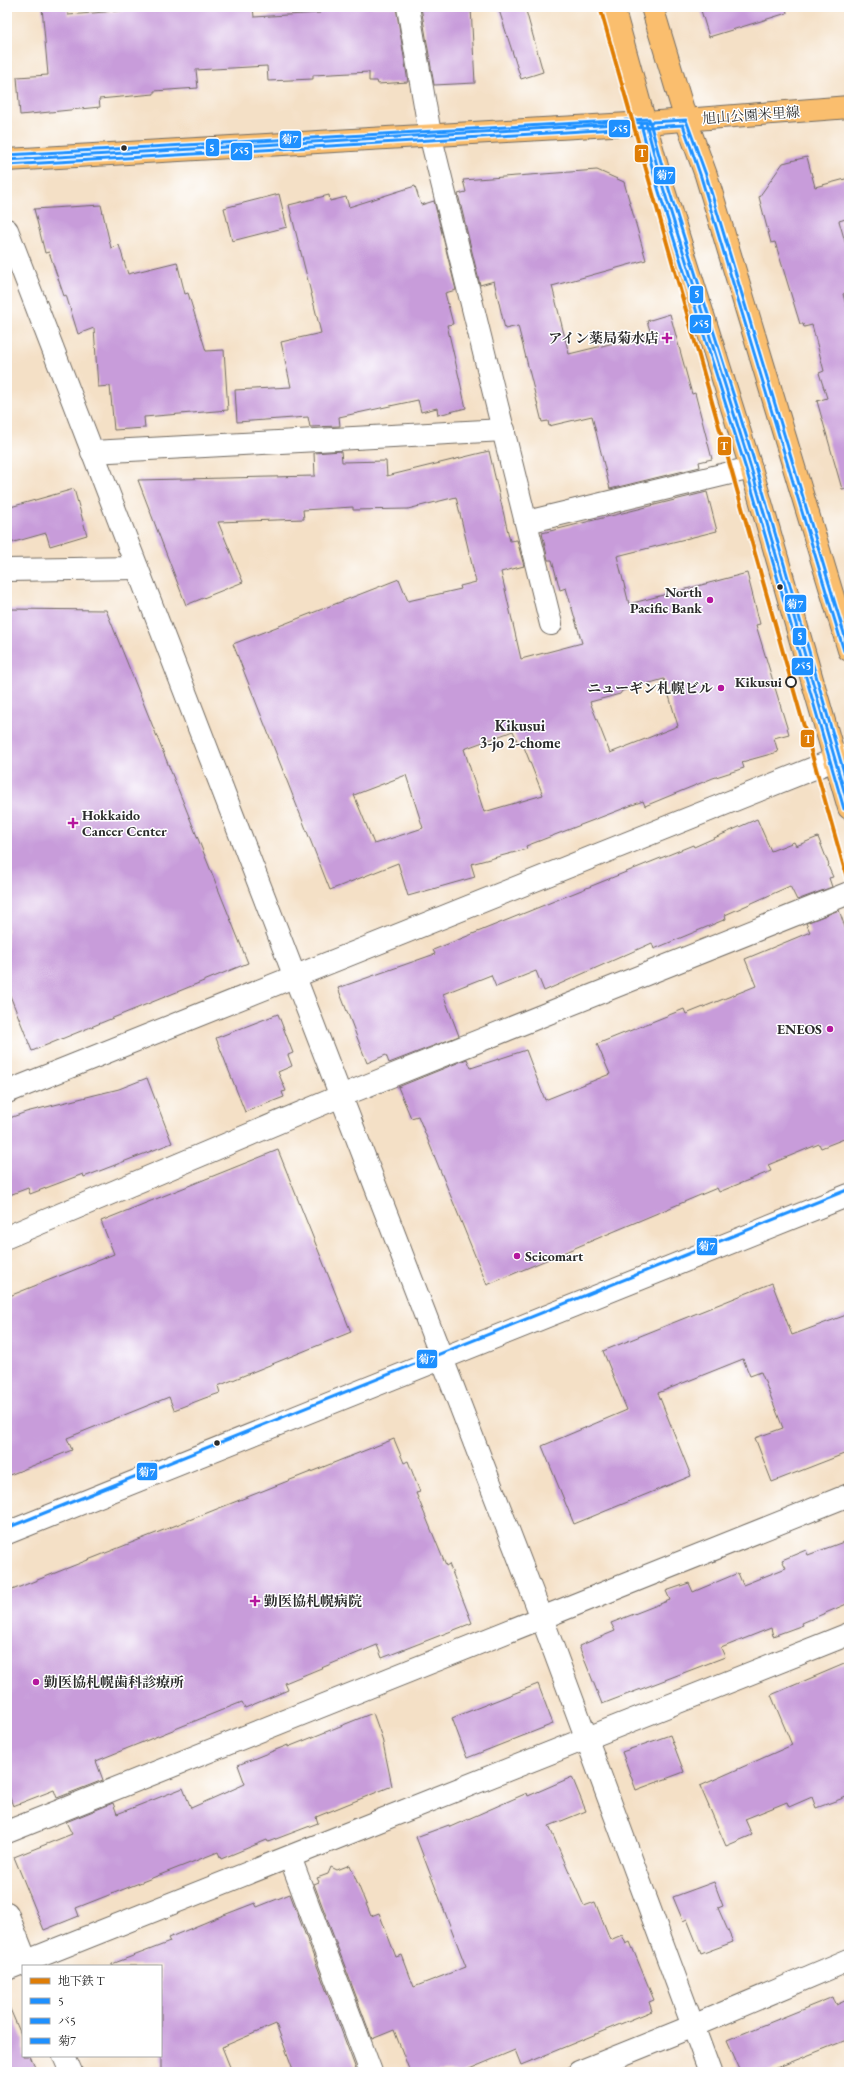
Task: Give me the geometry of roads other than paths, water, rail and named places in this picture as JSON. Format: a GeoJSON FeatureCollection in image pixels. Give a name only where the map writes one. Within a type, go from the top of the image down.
{"type":"FeatureCollection","features":[{"type":"Feature","properties":{"kind":"main road"},"geometry":{"type":"LineString","coordinates":[[613,7],[663,189],[751,468],[822,719],[842,757],[849,808]]}},
{"type":"Feature","properties":{"kind":"main road"},"geometry":{"type":"LineString","coordinates":[[652,7],[686,120],[706,175],[849,650]]}},
{"type":"Feature","properties":{"kind":"main road","name":"旭山公園米里線"},"geometry":{"type":"LineString","coordinates":[[7,160],[430,134],[646,123],[849,108]]}},
{"type":"Feature","properties":{"kind":"street"},"geometry":{"type":"LineString","coordinates":[[408,7],[430,134],[551,624]]}},
{"type":"Feature","properties":{"kind":"street"},"geometry":{"type":"LineString","coordinates":[[7,230],[589,1739],[710,2072]]}},
{"type":"Feature","properties":{"kind":"street"},"geometry":{"type":"LineString","coordinates":[[92,452],[504,430]]}},
{"type":"Feature","properties":{"kind":"street"},"geometry":{"type":"LineString","coordinates":[[527,522],[751,468]]}},
{"type":"Feature","properties":{"kind":"street"},"geometry":{"type":"LineString","coordinates":[[7,570],[137,568]]}},
{"type":"Feature","properties":{"kind":"street"},"geometry":{"type":"LineString","coordinates":[[7,1092],[295,978],[842,757]]}},
{"type":"Feature","properties":{"kind":"street"},"geometry":{"type":"LineString","coordinates":[[7,1237],[341,1096],[849,892]]}},
{"type":"Feature","properties":{"kind":"street"},"geometry":{"type":"LineString","coordinates":[[7,1533],[442,1357],[849,1195]]}},
{"type":"Feature","properties":{"kind":"street"},"geometry":{"type":"LineString","coordinates":[[7,1832],[849,1495]]}},
{"type":"Feature","properties":{"kind":"street"},"geometry":{"type":"LineString","coordinates":[[7,1913],[21,1965],[849,1634]]}},
{"type":"Feature","properties":{"kind":"street"},"geometry":{"type":"LineString","coordinates":[[290,1857],[372,2072]]}},
{"type":"Feature","properties":{"kind":"street"},"geometry":{"type":"LineString","coordinates":[[579,2072],[849,1960]]}},
{"type":"Feature","properties":{"kind":"street"},"geometry":{"type":"LineString","coordinates":[[64,2057],[71,2072]]}},
{"type":"Feature","properties":{"kind":"metro line","name":"T"},"geometry":{"type":"LineString","coordinates":[[600,7],[849,885]]}},
{"type":"Feature","properties":{"kind":"place","name":"アイン薬局菊水店"},"geometry":{"type":"Point","coordinates":[667,338]}},
{"type":"Feature","properties":{"kind":"place","name":"North Pacific Bank"},"geometry":{"type":"Point","coordinates":[710,600]}},
{"type":"Feature","properties":{"kind":"place","name":"Kikusui"},"geometry":{"type":"Point","coordinates":[791,682]}},
{"type":"Feature","properties":{"kind":"place","name":"ニューギン札幌ビル"},"geometry":{"type":"Point","coordinates":[721,688]}},
{"type":"Feature","properties":{"kind":"place","name":"Hokkaido Cancer Center"},"geometry":{"type":"Point","coordinates":[73,823]}},
{"type":"Feature","properties":{"kind":"place","name":"ENEOS"},"geometry":{"type":"Point","coordinates":[830,1029]}},
{"type":"Feature","properties":{"kind":"place","name":"Seicomart"},"geometry":{"type":"Point","coordinates":[517,1256]}},
{"type":"Feature","properties":{"kind":"place","name":"勤医協札幌病院"},"geometry":{"type":"Point","coordinates":[255,1601]}},
{"type":"Feature","properties":{"kind":"place","name":"勤医協札幌歯科診療所"},"geometry":{"type":"Point","coordinates":[36,1682]}},
{"type":"Feature","properties":{"kind":"district","name":"Kikusui 3-jo 2-chome"},"geometry":{"type":"Point","coordinates":[520,734]}}]}
